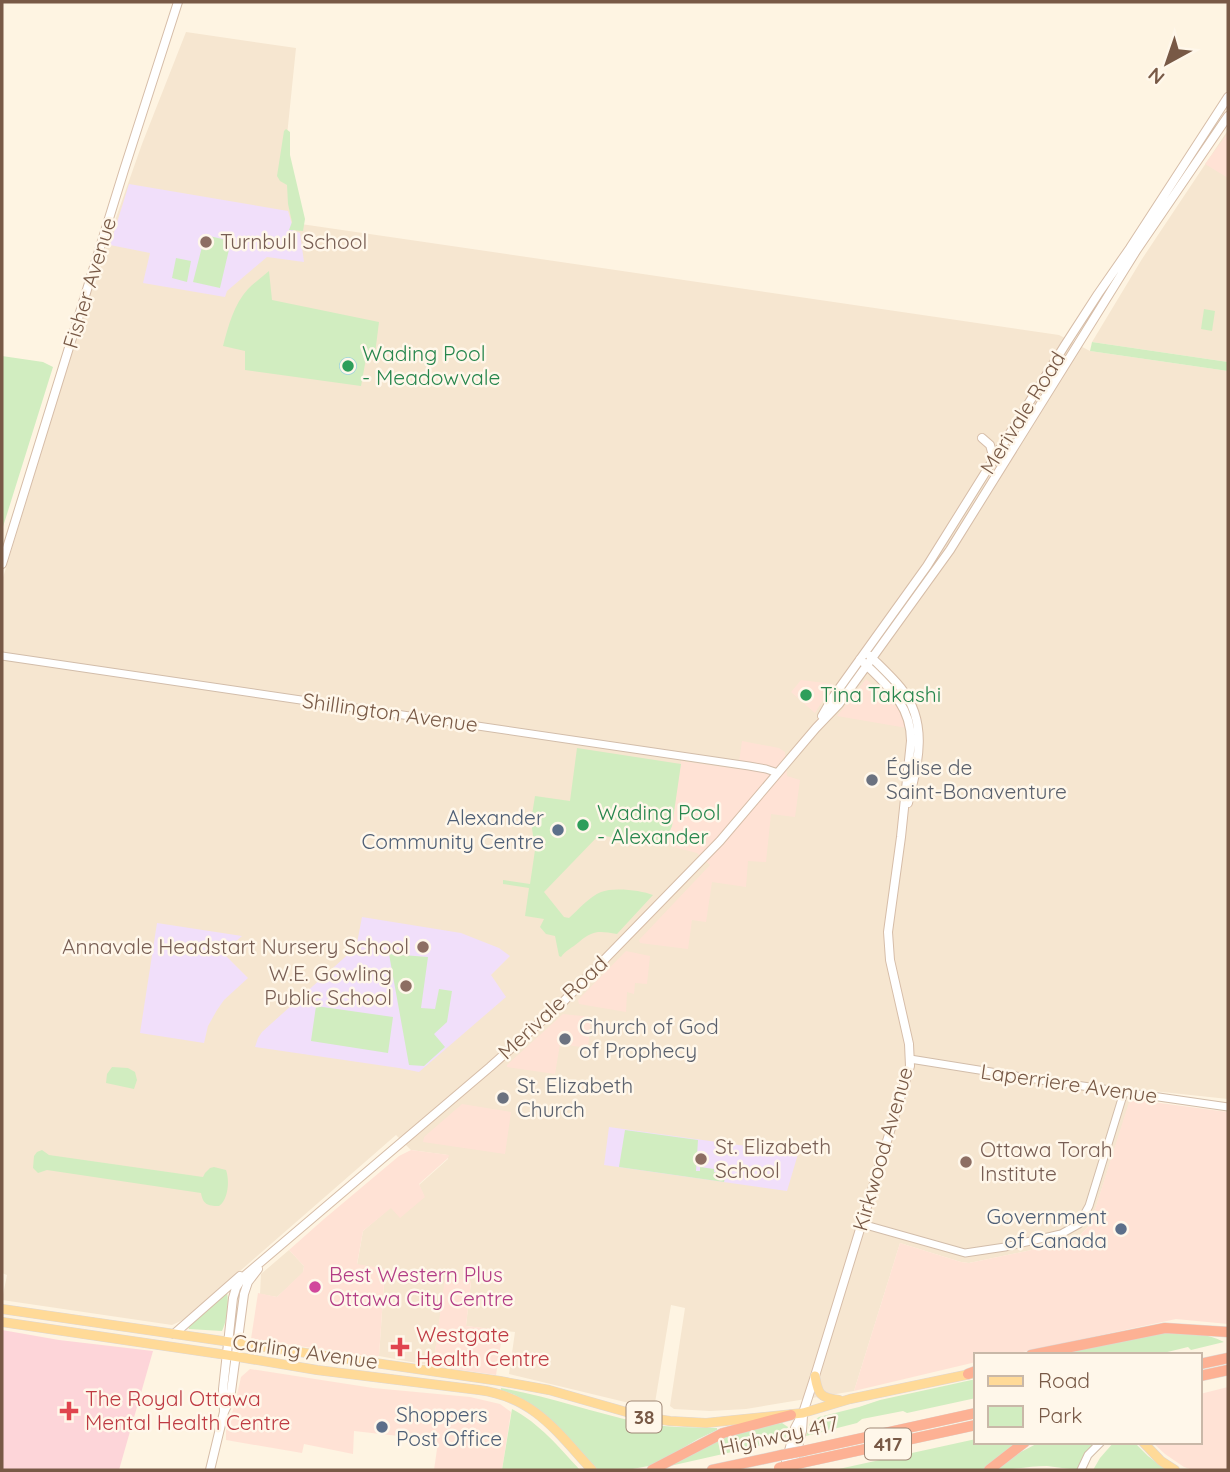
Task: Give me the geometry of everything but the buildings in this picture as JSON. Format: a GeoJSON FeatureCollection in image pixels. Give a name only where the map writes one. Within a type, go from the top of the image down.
{"type":"FeatureCollection","features":[{"type":"Feature","properties":{"kind":"highway"},"geometry":{"type":"LineString","coordinates":[[1041,1353],[1165,1328],[1228,1332]]}},
{"type":"Feature","properties":{"kind":"highway"},"geometry":{"type":"LineString","coordinates":[[1202,1364],[1228,1358]]}},
{"type":"Feature","properties":{"kind":"highway"},"geometry":{"type":"LineString","coordinates":[[1202,1376],[1228,1370]]}},
{"type":"Feature","properties":{"kind":"highway","name":"Highway 417"},"geometry":{"type":"LineString","coordinates":[[712,1470],[974,1413]]}},
{"type":"Feature","properties":{"kind":"highway"},"geometry":{"type":"LineString","coordinates":[[652,1470],[723,1433],[791,1415]]}},
{"type":"Feature","properties":{"kind":"highway","name":"417"},"geometry":{"type":"LineString","coordinates":[[777,1469],[797,1467],[974,1425]]}},
{"type":"Feature","properties":{"kind":"highway"},"geometry":{"type":"LineString","coordinates":[[989,1470],[1022,1444]]}},
{"type":"Feature","properties":{"kind":"main road","name":"Fisher Avenue"},"geometry":{"type":"LineString","coordinates":[[2,564],[178,2]]}},
{"type":"Feature","properties":{"kind":"main road","name":"Merivale Road"},"geometry":{"type":"LineString","coordinates":[[816,728],[833,697],[927,566],[1098,293],[1228,97]]}},
{"type":"Feature","properties":{"kind":"main road","name":"Merivale Road"},"geometry":{"type":"LineString","coordinates":[[210,1470],[224,1412],[230,1399],[234,1293],[240,1281],[563,1002],[720,841],[839,704],[950,550],[1136,251],[1228,116]]}},
{"type":"Feature","properties":{"kind":"main road"},"geometry":{"type":"LineString","coordinates":[[982,438],[990,445],[994,459]]}},
{"type":"Feature","properties":{"kind":"main road"},"geometry":{"type":"LineString","coordinates":[[950,550],[965,515],[964,509]]}},
{"type":"Feature","properties":{"kind":"main road","name":"Kirkwood Avenue"},"geometry":{"type":"LineString","coordinates":[[777,1469],[803,1413],[910,1059],[888,938],[911,741],[910,722],[900,702],[863,655]]}},
{"type":"Feature","properties":{"kind":"main road","name":"Merivale Road"},"geometry":{"type":"LineString","coordinates":[[233,1342],[246,1286],[264,1261]]}},
{"type":"Feature","properties":{"kind":"main road"},"geometry":{"type":"LineString","coordinates":[[174,1334],[239,1277],[252,1269]]}},
{"type":"Feature","properties":{"kind":"main road","name":"Carling Avenue"},"geometry":{"type":"LineString","coordinates":[[2,1309],[513,1383],[549,1390],[644,1417],[670,1421],[706,1423],[791,1415],[973,1372]]}},
{"type":"Feature","properties":{"kind":"main road","name":"Carling Avenue"},"geometry":{"type":"LineString","coordinates":[[2,1322],[317,1370],[479,1390],[509,1397],[536,1412],[592,1470]]}},
{"type":"Feature","properties":{"kind":"main road"},"geometry":{"type":"LineString","coordinates":[[815,1376],[817,1390],[821,1395],[844,1401]]}},
{"type":"Feature","properties":{"kind":"main road","name":"Kirkwood Avenue"},"geometry":{"type":"LineString","coordinates":[[797,1467],[803,1413]]}},
{"type":"Feature","properties":{"kind":"main road"},"geometry":{"type":"LineString","coordinates":[[1145,1444],[1161,1461],[1175,1470]]}},
{"type":"Feature","properties":{"kind":"street","name":"Shillington Avenue"},"geometry":{"type":"LineString","coordinates":[[2,656],[757,767],[778,773]]}},
{"type":"Feature","properties":{"kind":"street","name":"Laperriere Avenue"},"geometry":{"type":"LineString","coordinates":[[910,1059],[1228,1107]]}},
{"type":"Feature","properties":{"kind":"street"},"geometry":{"type":"LineString","coordinates":[[862,1224],[965,1253],[1061,1234],[1079,1224],[1088,1206],[1124,1092]]}},
{"type":"Feature","properties":{"kind":"street"},"geometry":{"type":"LineString","coordinates":[[1081,1470],[1088,1455],[1099,1444]]}},
{"type":"Feature","properties":{"kind":"shaded area"},"geometry":{"type":"Polygon","coordinates":[[[186,32],[296,48],[285,155],[301,224],[1059,335],[1090,351],[1228,371],[1228,1099],[1134,1089],[1090,1225],[1074,1241],[969,1263],[900,1243],[854,1391],[746,1409],[674,1409],[670,1406],[685,1308],[671,1305],[654,1409],[509,1374],[515,1332],[466,1326],[471,1282],[446,1277],[433,1366],[379,1356],[385,1270],[357,1265],[363,1231],[391,1207],[424,1196],[419,1185],[448,1159],[448,1155],[411,1150],[396,1135],[185,1319],[172,1325],[2,1300],[7,1275],[2,1273],[2,581],[94,280],[142,144],[186,32]]]}},
{"type":"Feature","properties":{"kind":"shaded area"},"geometry":{"type":"Polygon","coordinates":[[[1228,130],[1228,362],[1092,342],[1142,259],[1228,130]]]}},
{"type":"Feature","properties":{"kind":"shaded area"},"geometry":{"type":"Polygon","coordinates":[[[1228,133],[1228,178],[1205,164],[1228,133]]]}},
{"type":"Feature","properties":{"kind":"shaded area","name":"Turnbull School"},"geometry":{"type":"Polygon","coordinates":[[[129,184],[288,211],[294,231],[300,233],[304,262],[267,257],[227,291],[225,297],[143,283],[150,253],[110,245],[129,184]]]}},
{"type":"Feature","properties":{"kind":"shaded area"},"geometry":{"type":"Polygon","coordinates":[[[866,679],[899,709],[907,728],[837,716],[866,679]]]}},
{"type":"Feature","properties":{"kind":"shaded area"},"geometry":{"type":"Polygon","coordinates":[[[801,680],[833,684],[815,713],[791,692],[801,680]]]}},
{"type":"Feature","properties":{"kind":"shaded area"},"geometry":{"type":"Polygon","coordinates":[[[742,741],[779,748],[785,752],[787,776],[800,780],[795,817],[771,814],[766,862],[748,861],[746,887],[712,882],[706,922],[692,920],[688,949],[640,943],[639,940],[710,865],[697,853],[670,846],[669,833],[681,761],[738,769],[742,741]]]}},
{"type":"Feature","properties":{"kind":"shaded area","name":"W.E. Gowling Public School"},"geometry":{"type":"Polygon","coordinates":[[[362,917],[461,933],[499,948],[510,956],[491,975],[506,997],[419,1072],[255,1047],[262,1032],[354,949],[362,917]]]}},
{"type":"Feature","properties":{"kind":"shaded area"},"geometry":{"type":"Polygon","coordinates":[[[157,923],[242,936],[223,953],[248,978],[217,1010],[208,1026],[204,1043],[140,1033],[157,923]]]}},
{"type":"Feature","properties":{"kind":"shaded area"},"geometry":{"type":"Polygon","coordinates":[[[626,951],[650,956],[647,984],[635,983],[634,994],[627,992],[626,1012],[579,1004],[578,1000],[626,951]]]}},
{"type":"Feature","properties":{"kind":"shaded area"},"geometry":{"type":"Polygon","coordinates":[[[563,1014],[591,1017],[588,1048],[560,1044],[555,1074],[507,1067],[507,1065],[563,1014]]]}},
{"type":"Feature","properties":{"kind":"shaded area"},"geometry":{"type":"Polygon","coordinates":[[[1130,1099],[1228,1112],[1228,1324],[1176,1319],[1018,1353],[974,1353],[974,1362],[854,1391],[900,1243],[969,1263],[1074,1241],[1090,1225],[1130,1099]]]}},
{"type":"Feature","properties":{"kind":"shaded area"},"geometry":{"type":"Polygon","coordinates":[[[462,1104],[511,1112],[505,1154],[423,1142],[424,1137],[462,1104]]]}},
{"type":"Feature","properties":{"kind":"shaded area","name":"St. Elizabeth School"},"geometry":{"type":"Polygon","coordinates":[[[609,1127],[798,1154],[787,1191],[604,1165],[609,1127]]]}},
{"type":"Feature","properties":{"kind":"shaded area"},"geometry":{"type":"Polygon","coordinates":[[[411,1150],[449,1155],[419,1184],[425,1197],[400,1218],[391,1208],[363,1231],[357,1264],[385,1269],[379,1356],[251,1339],[258,1293],[277,1297],[303,1272],[304,1266],[289,1250],[399,1156],[411,1150]]]}},
{"type":"Feature","properties":{"kind":"shaded area"},"geometry":{"type":"Polygon","coordinates":[[[289,1250],[304,1266],[303,1273],[277,1297],[260,1294],[261,1274],[289,1250]]]}},
{"type":"Feature","properties":{"kind":"shaded area"},"geometry":{"type":"Polygon","coordinates":[[[445,1277],[471,1281],[466,1326],[503,1330],[496,1375],[433,1366],[445,1277]]]}},
{"type":"Feature","properties":{"kind":"shaded area","name":"The Royal Ottawa Mental Health Centre"},"geometry":{"type":"Polygon","coordinates":[[[2,1330],[153,1351],[119,1470],[2,1470],[2,1330]]]}},
{"type":"Feature","properties":{"kind":"shaded area"},"geometry":{"type":"Polygon","coordinates":[[[250,1369],[373,1388],[470,1397],[500,1404],[511,1412],[502,1470],[434,1470],[438,1442],[434,1440],[354,1431],[353,1454],[304,1444],[302,1453],[226,1440],[241,1377],[250,1369]]]}},
{"type":"Feature","properties":{"kind":"shaded area"},"geometry":{"type":"Polygon","coordinates":[[[1228,1387],[1228,1470],[1193,1470],[1184,1467],[1154,1444],[1202,1444],[1202,1394],[1228,1387]]]}},
{"type":"Feature","properties":{"kind":"green space"},"geometry":{"type":"Polygon","coordinates":[[[286,129],[290,132],[290,155],[305,219],[303,231],[289,230],[292,222],[287,185],[277,176],[286,129]]]}},
{"type":"Feature","properties":{"kind":"green space"},"geometry":{"type":"Polygon","coordinates":[[[205,235],[231,241],[220,288],[193,282],[205,235]]]}},
{"type":"Feature","properties":{"kind":"green space"},"geometry":{"type":"Polygon","coordinates":[[[176,258],[191,261],[187,282],[172,278],[176,258]]]}},
{"type":"Feature","properties":{"kind":"green space"},"geometry":{"type":"Polygon","coordinates":[[[269,271],[272,300],[379,322],[375,354],[367,353],[361,386],[245,370],[245,351],[223,346],[239,302],[248,289],[269,271]]]}},
{"type":"Feature","properties":{"kind":"green space"},"geometry":{"type":"Polygon","coordinates":[[[1204,309],[1215,311],[1212,331],[1201,329],[1204,309]]]}},
{"type":"Feature","properties":{"kind":"green space"},"geometry":{"type":"Polygon","coordinates":[[[1092,342],[1228,362],[1228,371],[1090,351],[1092,342]]]}},
{"type":"Feature","properties":{"kind":"green space"},"geometry":{"type":"Polygon","coordinates":[[[2,356],[43,362],[53,367],[2,530],[2,356]]]}},
{"type":"Feature","properties":{"kind":"green space"},"geometry":{"type":"Polygon","coordinates":[[[577,748],[681,764],[672,826],[663,846],[599,835],[544,892],[564,917],[569,918],[593,897],[606,890],[627,890],[653,895],[617,934],[592,933],[561,957],[555,936],[546,934],[540,927],[544,919],[525,916],[529,888],[503,884],[503,880],[530,884],[535,850],[531,821],[535,796],[570,801],[577,748]]]}},
{"type":"Feature","properties":{"kind":"green space"},"geometry":{"type":"Polygon","coordinates":[[[389,954],[428,957],[421,1008],[435,1009],[439,989],[452,991],[447,1022],[434,1034],[445,1047],[424,1066],[409,1065],[389,954]]]}},
{"type":"Feature","properties":{"kind":"green space"},"geometry":{"type":"Polygon","coordinates":[[[316,1006],[393,1017],[388,1053],[311,1041],[316,1006]]]}},
{"type":"Feature","properties":{"kind":"green space"},"geometry":{"type":"Polygon","coordinates":[[[112,1067],[128,1068],[135,1072],[137,1080],[134,1089],[106,1083],[107,1074],[112,1067]]]}},
{"type":"Feature","properties":{"kind":"green space"},"geometry":{"type":"Polygon","coordinates":[[[625,1130],[698,1140],[696,1171],[700,1171],[700,1167],[714,1169],[714,1172],[726,1174],[724,1182],[619,1167],[625,1130]]]}},
{"type":"Feature","properties":{"kind":"green space"},"geometry":{"type":"Polygon","coordinates":[[[42,1150],[49,1155],[203,1177],[214,1167],[226,1170],[227,1190],[222,1203],[215,1206],[204,1202],[201,1193],[47,1170],[38,1173],[33,1168],[34,1156],[42,1150]]]}},
{"type":"Feature","properties":{"kind":"green space"},"geometry":{"type":"Polygon","coordinates":[[[227,1292],[227,1312],[222,1331],[189,1329],[188,1327],[227,1292]]]}},
{"type":"Feature","properties":{"kind":"green space"},"geometry":{"type":"Polygon","coordinates":[[[1168,1332],[1197,1334],[1224,1342],[1163,1353],[1055,1353],[1168,1332]]]}},
{"type":"Feature","properties":{"kind":"green space"},"geometry":{"type":"Polygon","coordinates":[[[974,1379],[974,1398],[907,1413],[903,1411],[862,1419],[857,1423],[806,1436],[810,1423],[819,1417],[880,1400],[974,1379]]]}},
{"type":"Feature","properties":{"kind":"green space"},"geometry":{"type":"Polygon","coordinates":[[[501,1388],[647,1424],[717,1430],[654,1465],[627,1470],[598,1470],[543,1413],[501,1388]]]}},
{"type":"Feature","properties":{"kind":"green space"},"geometry":{"type":"Polygon","coordinates":[[[512,1409],[540,1429],[580,1470],[502,1470],[512,1409]]]}},
{"type":"Feature","properties":{"kind":"green space"},"geometry":{"type":"Polygon","coordinates":[[[782,1423],[788,1427],[785,1440],[661,1468],[735,1432],[782,1423]]]}},
{"type":"Feature","properties":{"kind":"green space"},"geometry":{"type":"Polygon","coordinates":[[[974,1439],[974,1444],[1017,1444],[985,1470],[834,1470],[974,1439]]]}},
{"type":"Feature","properties":{"kind":"green space"},"geometry":{"type":"Polygon","coordinates":[[[1036,1444],[1094,1444],[1077,1469],[1047,1466],[994,1470],[1036,1444]]]}},
{"type":"Feature","properties":{"kind":"green space"},"geometry":{"type":"Polygon","coordinates":[[[1112,1444],[1136,1444],[1166,1470],[1093,1470],[1112,1444]]]}},
{"type":"Feature","properties":{"kind":"water","name":"Wading Pool - Meadowvale"},"geometry":{"type":"Polygon","coordinates":[[[348,358],[354,360],[354,372],[348,374],[342,372],[340,366],[342,360],[348,358]]]}},
{"type":"Feature","properties":{"kind":"place","name":"Turnbull School"},"geometry":{"type":"Point","coordinates":[206,242]}},
{"type":"Feature","properties":{"kind":"place","name":"Wading Pool - Meadowvale"},"geometry":{"type":"Point","coordinates":[348,366]}},
{"type":"Feature","properties":{"kind":"place","name":"Tina Takashi"},"geometry":{"type":"Point","coordinates":[806,695]}},
{"type":"Feature","properties":{"kind":"place","name":"Église de Saint-Bonaventure"},"geometry":{"type":"Point","coordinates":[872,780]}},
{"type":"Feature","properties":{"kind":"place","name":"Wading Pool - Alexander"},"geometry":{"type":"Point","coordinates":[583,825]}},
{"type":"Feature","properties":{"kind":"place","name":"Alexander Community Centre"},"geometry":{"type":"Point","coordinates":[558,830]}},
{"type":"Feature","properties":{"kind":"place","name":"Annavale Headstart Nursery School"},"geometry":{"type":"Point","coordinates":[423,947]}},
{"type":"Feature","properties":{"kind":"place","name":"W.E. Gowling Public School"},"geometry":{"type":"Point","coordinates":[406,986]}},
{"type":"Feature","properties":{"kind":"place","name":"Church of God of Prophecy"},"geometry":{"type":"Point","coordinates":[565,1039]}},
{"type":"Feature","properties":{"kind":"place","name":"St. Elizabeth Church"},"geometry":{"type":"Point","coordinates":[503,1098]}},
{"type":"Feature","properties":{"kind":"place","name":"St. Elizabeth School"},"geometry":{"type":"Point","coordinates":[701,1159]}},
{"type":"Feature","properties":{"kind":"place","name":"Ottawa Torah Institute"},"geometry":{"type":"Point","coordinates":[966,1162]}},
{"type":"Feature","properties":{"kind":"place","name":"Government of Canada"},"geometry":{"type":"Point","coordinates":[1121,1229]}},
{"type":"Feature","properties":{"kind":"place","name":"Best Western Plus Ottawa City Centre"},"geometry":{"type":"Point","coordinates":[315,1287]}},
{"type":"Feature","properties":{"kind":"place","name":"Westgate Health Centre"},"geometry":{"type":"Point","coordinates":[400,1347]}},
{"type":"Feature","properties":{"kind":"place","name":"The Royal Ottawa Mental Health Centre"},"geometry":{"type":"Point","coordinates":[69,1411]}},
{"type":"Feature","properties":{"kind":"place","name":"Shoppers Post Office"},"geometry":{"type":"Point","coordinates":[382,1427]}}]}
